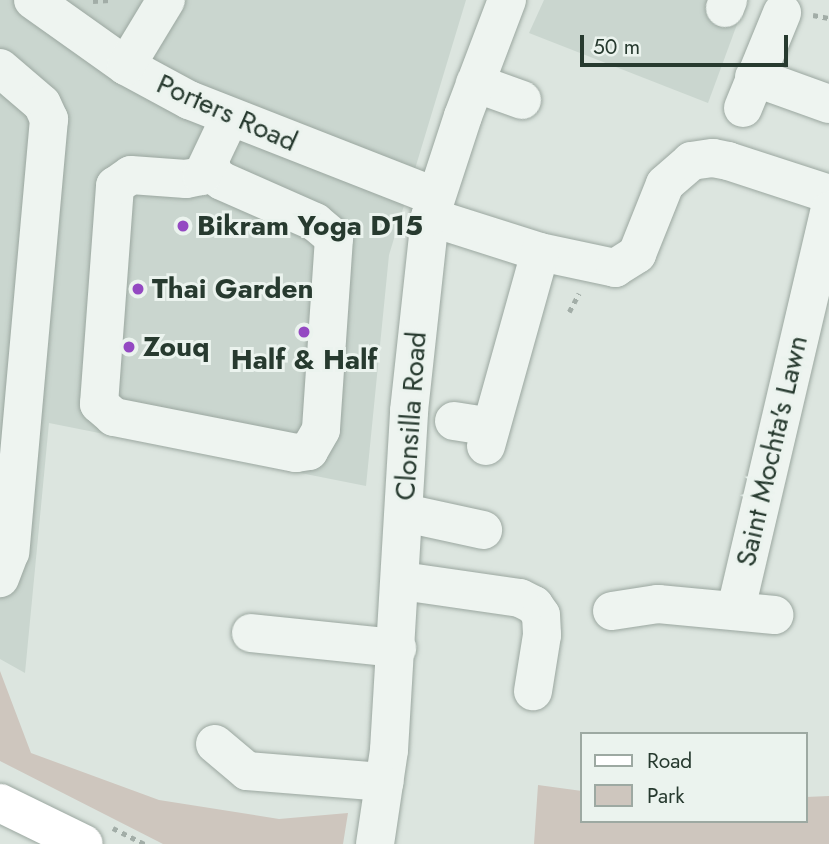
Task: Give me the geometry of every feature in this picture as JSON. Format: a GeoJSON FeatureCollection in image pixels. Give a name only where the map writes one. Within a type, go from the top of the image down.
{"type":"FeatureCollection","features":[{"type":"Feature","properties":{"kind":"main road"},"geometry":{"type":"LineString","coordinates":[[0,803],[83,844]]}},
{"type":"Feature","properties":{"kind":"street","name":"Porters Road"},"geometry":{"type":"LineString","coordinates":[[33,0],[126,66],[230,117],[540,252],[599,267],[628,264],[637,254],[665,184],[677,170],[702,159],[728,161],[829,194]]}},
{"type":"Feature","properties":{"kind":"street"},"geometry":{"type":"LineString","coordinates":[[126,66],[166,0]]}},
{"type":"Feature","properties":{"kind":"street","name":"Clonsilla Road"},"geometry":{"type":"LineString","coordinates":[[375,844],[385,782],[397,649],[409,411],[433,207],[475,83],[508,0]]}},
{"type":"Feature","properties":{"kind":"street"},"geometry":{"type":"LineString","coordinates":[[782,13],[749,93],[829,104]]}},
{"type":"Feature","properties":{"kind":"street"},"geometry":{"type":"LineString","coordinates":[[0,68],[42,104],[49,119],[10,552],[0,578]]}},
{"type":"Feature","properties":{"kind":"street"},"geometry":{"type":"LineString","coordinates":[[475,83],[522,100]]}},
{"type":"Feature","properties":{"kind":"street"},"geometry":{"type":"LineString","coordinates":[[211,164],[213,174],[222,181],[315,222],[334,238],[321,430],[309,451],[296,453],[114,417],[99,404],[115,186],[131,175],[196,178],[211,164],[230,117]]}},
{"type":"Feature","properties":{"kind":"street","name":"Saint Mochta's Lawn"},"geometry":{"type":"LineString","coordinates":[[736,609],[829,211]]}},
{"type":"Feature","properties":{"kind":"street"},"geometry":{"type":"LineString","coordinates":[[454,421],[488,437],[540,252]]}},
{"type":"Feature","properties":{"kind":"street"},"geometry":{"type":"LineString","coordinates":[[405,513],[484,530]]}},
{"type":"Feature","properties":{"kind":"street"},"geometry":{"type":"LineString","coordinates":[[402,581],[498,593],[534,605],[541,615],[542,635],[533,691]]}},
{"type":"Feature","properties":{"kind":"street"},"geometry":{"type":"LineString","coordinates":[[612,611],[658,604],[736,609],[774,615]]}},
{"type":"Feature","properties":{"kind":"street"},"geometry":{"type":"LineString","coordinates":[[251,633],[397,649]]}},
{"type":"Feature","properties":{"kind":"street"},"geometry":{"type":"LineString","coordinates":[[215,744],[247,771],[385,782]]}},
{"type":"Feature","properties":{"kind":"path"},"geometry":{"type":"LineString","coordinates":[[87,0],[110,0]]}},
{"type":"Feature","properties":{"kind":"path"},"geometry":{"type":"LineString","coordinates":[[569,312],[581,285]]}},
{"type":"Feature","properties":{"kind":"shaded area"},"geometry":{"type":"Polygon","coordinates":[[[0,0],[466,0],[389,255],[366,486],[49,423],[25,673],[0,659],[0,0]]]}},
{"type":"Feature","properties":{"kind":"shaded area"},"geometry":{"type":"Polygon","coordinates":[[[544,0],[746,0],[708,103],[529,33],[544,0]]]}},
{"type":"Feature","properties":{"kind":"green space"},"geometry":{"type":"Polygon","coordinates":[[[0,671],[31,753],[159,800],[279,819],[348,813],[343,844],[163,844],[0,761],[0,671]]]}},
{"type":"Feature","properties":{"kind":"green space"},"geometry":{"type":"Polygon","coordinates":[[[538,785],[580,791],[580,823],[808,823],[808,797],[829,796],[829,844],[534,844],[538,785]]]}},
{"type":"Feature","properties":{"kind":"place","name":"Bikram Yoga D15"},"geometry":{"type":"Point","coordinates":[183,226]}},
{"type":"Feature","properties":{"kind":"place","name":"Thai Garden"},"geometry":{"type":"Point","coordinates":[138,289]}},
{"type":"Feature","properties":{"kind":"place","name":"Half & Half"},"geometry":{"type":"Point","coordinates":[304,332]}},
{"type":"Feature","properties":{"kind":"place","name":"Zouq"},"geometry":{"type":"Point","coordinates":[129,347]}}]}
